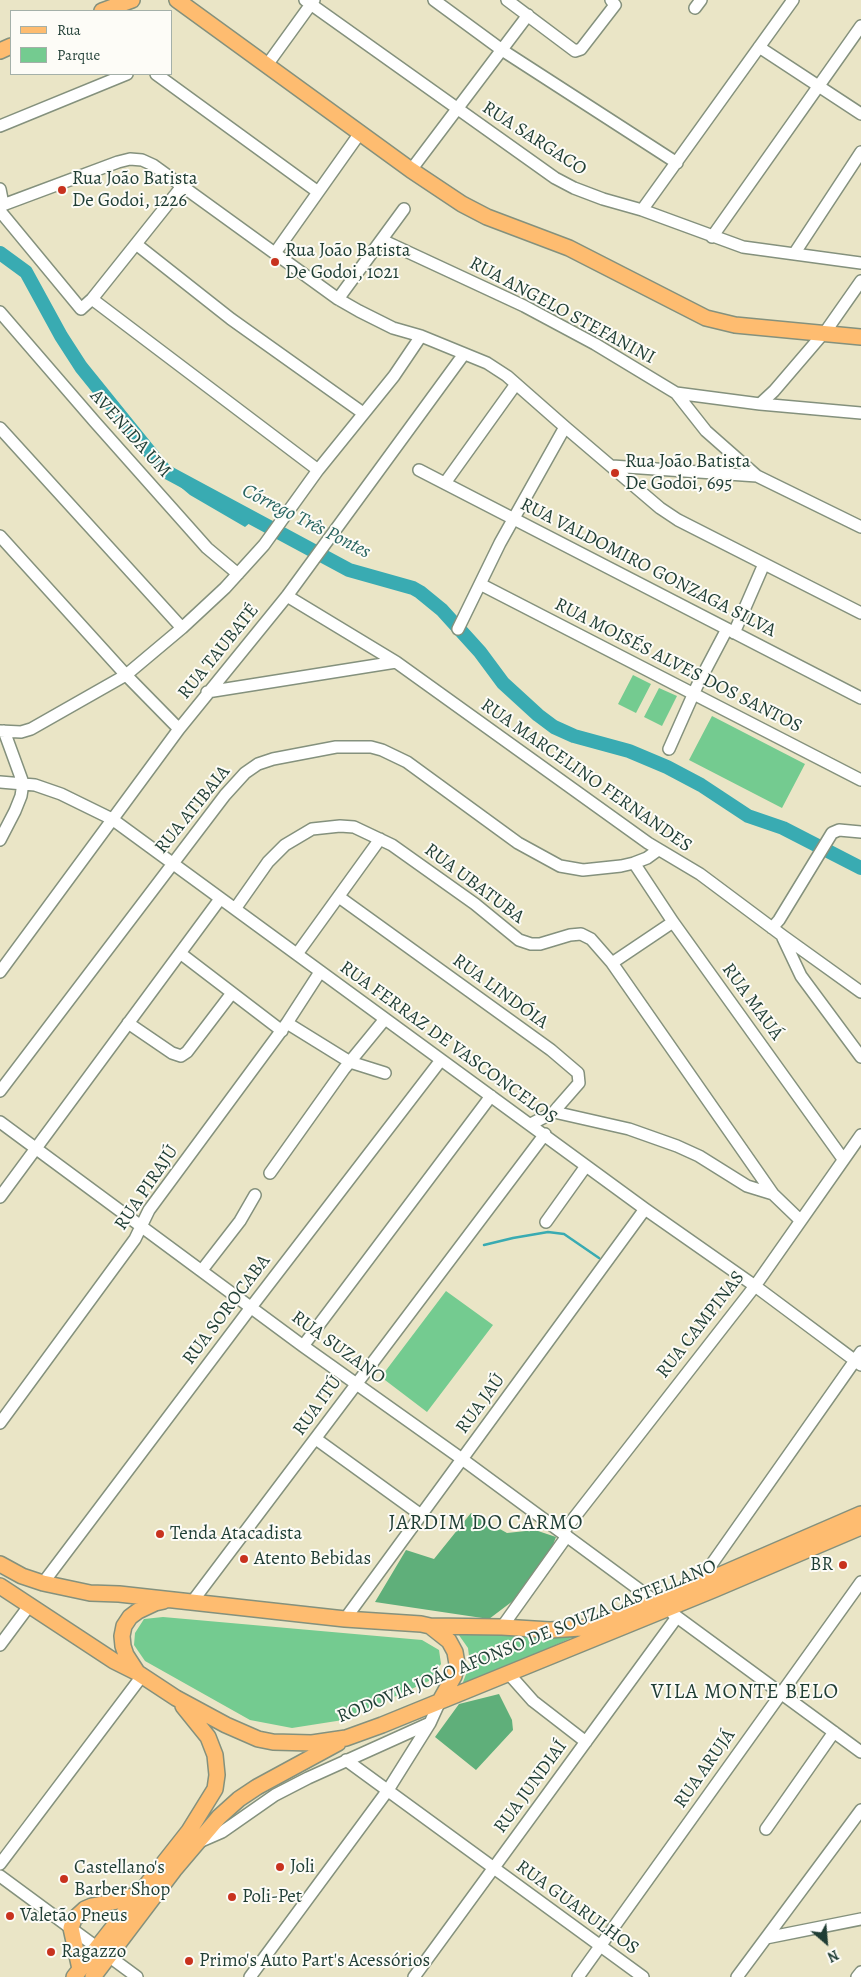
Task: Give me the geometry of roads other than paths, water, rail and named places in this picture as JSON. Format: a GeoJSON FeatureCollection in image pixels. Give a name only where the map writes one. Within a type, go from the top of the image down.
{"type":"FeatureCollection","features":[{"type":"Feature","properties":{"kind":"main road"},"geometry":{"type":"LineString","coordinates":[[105,10],[132,0]]}},
{"type":"Feature","properties":{"kind":"main road"},"geometry":{"type":"LineString","coordinates":[[177,0],[411,170],[462,204],[486,217],[569,248],[706,318],[735,325],[861,337]]}},
{"type":"Feature","properties":{"kind":"main road","name":"RODOVIA JOÃO AFONSO DE SOUZA CASTELLANO"},"geometry":{"type":"LineString","coordinates":[[0,1564],[22,1576],[43,1583],[90,1593],[119,1594],[345,1619],[430,1626],[550,1630],[581,1628],[667,1609],[697,1585],[861,1514]]}},
{"type":"Feature","properties":{"kind":"main road","name":"RODOVIA JOÃO AFONSO DE SOUZA CASTELLANO"},"geometry":{"type":"LineString","coordinates":[[0,1586],[114,1662],[140,1675],[176,1698],[226,1725],[258,1739],[292,1744],[346,1738],[509,1674],[861,1528]]}},
{"type":"Feature","properties":{"kind":"main road"},"geometry":{"type":"LineString","coordinates":[[140,1675],[126,1655],[123,1646],[124,1626],[138,1610],[155,1603],[170,1600]]}},
{"type":"Feature","properties":{"kind":"main road"},"geometry":{"type":"LineString","coordinates":[[430,1626],[449,1641],[455,1652],[457,1664],[454,1676],[440,1701]]}},
{"type":"Feature","properties":{"kind":"main road"},"geometry":{"type":"LineString","coordinates":[[93,1977],[103,1952],[139,1893],[189,1831],[215,1790],[217,1775],[215,1755],[208,1737],[176,1698]]}},
{"type":"Feature","properties":{"kind":"main road"},"geometry":{"type":"LineString","coordinates":[[77,1973],[103,1952],[219,1817],[238,1799],[346,1738]]}},
{"type":"Feature","properties":{"kind":"main road"},"geometry":{"type":"LineString","coordinates":[[77,1973],[71,1928],[74,1919],[85,1909],[92,1906],[123,1900],[139,1893]]}},
{"type":"Feature","properties":{"kind":"street"},"geometry":{"type":"LineString","coordinates":[[434,0],[502,50],[677,163]]}},
{"type":"Feature","properties":{"kind":"street"},"geometry":{"type":"LineString","coordinates":[[507,0],[576,50],[581,49],[615,5],[613,1]]}},
{"type":"Feature","properties":{"kind":"street"},"geometry":{"type":"LineString","coordinates":[[642,210],[793,0]]}},
{"type":"Feature","properties":{"kind":"street"},"geometry":{"type":"LineString","coordinates":[[267,65],[310,2]]}},
{"type":"Feature","properties":{"kind":"street","name":"RUA SARGACO"},"geometry":{"type":"LineString","coordinates":[[310,2],[555,178],[603,199],[642,210],[743,247],[861,263]]}},
{"type":"Feature","properties":{"kind":"street"},"geometry":{"type":"LineString","coordinates":[[411,170],[456,108],[528,16]]}},
{"type":"Feature","properties":{"kind":"street"},"geometry":{"type":"LineString","coordinates":[[712,237],[861,26]]}},
{"type":"Feature","properties":{"kind":"street"},"geometry":{"type":"LineString","coordinates":[[759,47],[861,114]]}},
{"type":"Feature","properties":{"kind":"street"},"geometry":{"type":"LineString","coordinates":[[0,126],[125,75]]}},
{"type":"Feature","properties":{"kind":"street"},"geometry":{"type":"LineString","coordinates":[[157,75],[318,192]]}},
{"type":"Feature","properties":{"kind":"street"},"geometry":{"type":"LineString","coordinates":[[275,252],[360,133]]}},
{"type":"Feature","properties":{"kind":"street"},"geometry":{"type":"LineString","coordinates":[[794,254],[861,152]]}},
{"type":"Feature","properties":{"kind":"street"},"geometry":{"type":"LineString","coordinates":[[1,207],[118,162],[130,159],[142,160],[153,165],[338,298],[376,320],[487,363],[516,384],[660,508],[678,520],[861,613]]}},
{"type":"Feature","properties":{"kind":"street"},"geometry":{"type":"LineString","coordinates":[[0,189],[1,207],[80,309],[92,299],[183,185]]}},
{"type":"Feature","properties":{"kind":"street"},"geometry":{"type":"LineString","coordinates":[[338,298],[404,209]]}},
{"type":"Feature","properties":{"kind":"street","name":"RUA ANGELO STEFANINI"},"geometry":{"type":"LineString","coordinates":[[382,240],[524,306],[595,344],[676,393],[706,431],[757,476],[861,527]]}},
{"type":"Feature","properties":{"kind":"street"},"geometry":{"type":"LineString","coordinates":[[136,244],[231,319],[363,413]]}},
{"type":"Feature","properties":{"kind":"street"},"geometry":{"type":"LineString","coordinates":[[760,404],[774,392],[823,334],[861,281]]}},
{"type":"Feature","properties":{"kind":"street"},"geometry":{"type":"LineString","coordinates":[[92,299],[318,470]]}},
{"type":"Feature","properties":{"kind":"street","name":"AVENIDA UM"},"geometry":{"type":"LineString","coordinates":[[0,312],[207,548],[238,574]]}},
{"type":"Feature","properties":{"kind":"street"},"geometry":{"type":"LineString","coordinates":[[0,840],[15,811],[21,796],[23,783],[2,731],[21,732],[38,726],[126,675],[182,628],[238,574],[264,545],[318,470],[394,376],[421,336]]}},
{"type":"Feature","properties":{"kind":"street","name":"RUA TAUBATÉ"},"geometry":{"type":"LineString","coordinates":[[0,972],[207,692],[287,596],[464,354]]}},
{"type":"Feature","properties":{"kind":"street"},"geometry":{"type":"LineString","coordinates":[[445,483],[516,384]]}},
{"type":"Feature","properties":{"kind":"street"},"geometry":{"type":"LineString","coordinates":[[676,393],[760,404],[861,413]]}},
{"type":"Feature","properties":{"kind":"street"},"geometry":{"type":"LineString","coordinates":[[458,629],[514,518],[564,427]]}},
{"type":"Feature","properties":{"kind":"street"},"geometry":{"type":"LineString","coordinates":[[0,428],[182,628]]}},
{"type":"Feature","properties":{"kind":"street"},"geometry":{"type":"LineString","coordinates":[[612,466],[757,476]]}},
{"type":"Feature","properties":{"kind":"street","name":"RUA VALDOMIRO GONZAGA SILVA"},"geometry":{"type":"LineString","coordinates":[[419,470],[861,698]]}},
{"type":"Feature","properties":{"kind":"street"},"geometry":{"type":"LineString","coordinates":[[0,536],[126,675],[179,729]]}},
{"type":"Feature","properties":{"kind":"street"},"geometry":{"type":"LineString","coordinates":[[669,749],[693,694],[731,631],[764,564]]}},
{"type":"Feature","properties":{"kind":"street","name":"RUA MOISÉS ALVES DOS SANTOS"},"geometry":{"type":"LineString","coordinates":[[480,584],[861,780]]}},
{"type":"Feature","properties":{"kind":"street","name":"RUA MARCELINO FERNANDES"},"geometry":{"type":"LineString","coordinates":[[287,596],[396,662],[658,850],[700,874],[861,992]]}},
{"type":"Feature","properties":{"kind":"street"},"geometry":{"type":"LineString","coordinates":[[207,692],[396,662]]}},
{"type":"Feature","properties":{"kind":"street","name":"RUA ATIBAIA"},"geometry":{"type":"LineString","coordinates":[[0,1090],[238,780],[258,764],[336,747],[371,747],[407,762],[518,843],[560,866],[583,870],[634,863],[647,858],[658,850]]}},
{"type":"Feature","properties":{"kind":"street","name":"RUA FERRAZ DE VASCONCELOS"},"geometry":{"type":"LineString","coordinates":[[0,782],[35,785],[61,794],[112,819],[645,1209],[859,1359]]}},
{"type":"Feature","properties":{"kind":"street","name":"RUA UBATUBA"},"geometry":{"type":"LineString","coordinates":[[235,909],[268,862],[286,846],[312,829],[324,826],[354,827],[392,845],[475,904],[519,940],[531,944],[540,944],[570,935],[581,934],[591,939],[612,963],[773,1194],[800,1220]]}},
{"type":"Feature","properties":{"kind":"street"},"geometry":{"type":"LineString","coordinates":[[772,928],[832,833],[839,830],[861,832]]}},
{"type":"Feature","properties":{"kind":"street"},"geometry":{"type":"LineString","coordinates":[[297,954],[380,839]]}},
{"type":"Feature","properties":{"kind":"street","name":"RUA MAUÁ"},"geometry":{"type":"LineString","coordinates":[[634,863],[673,922],[843,1159]]}},
{"type":"Feature","properties":{"kind":"street","name":"RUA LINDÓIA"},"geometry":{"type":"LineString","coordinates":[[339,897],[551,1050],[574,1070],[579,1076],[579,1083],[554,1112],[531,1124]]}},
{"type":"Feature","properties":{"kind":"street"},"geometry":{"type":"LineString","coordinates":[[0,1197],[220,899]]}},
{"type":"Feature","properties":{"kind":"street"},"geometry":{"type":"LineString","coordinates":[[612,963],[673,922]]}},
{"type":"Feature","properties":{"kind":"street"},"geometry":{"type":"LineString","coordinates":[[783,936],[801,976],[861,1058]]}},
{"type":"Feature","properties":{"kind":"street"},"geometry":{"type":"LineString","coordinates":[[180,952],[232,993],[284,1027],[350,1062],[385,1072]]}},
{"type":"Feature","properties":{"kind":"street","name":"RUA PIRAJÚ"},"geometry":{"type":"LineString","coordinates":[[0,1423],[129,1246],[142,1226],[149,1210],[284,1027],[320,972]]}},
{"type":"Feature","properties":{"kind":"street"},"geometry":{"type":"LineString","coordinates":[[128,1023],[172,1053],[181,1056],[187,1052],[232,993]]}},
{"type":"Feature","properties":{"kind":"street"},"geometry":{"type":"LineString","coordinates":[[270,1173],[350,1062],[385,1019]]}},
{"type":"Feature","properties":{"kind":"street","name":"RUA SOROCABA"},"geometry":{"type":"LineString","coordinates":[[43,1583],[441,1060]]}},
{"type":"Feature","properties":{"kind":"street"},"geometry":{"type":"LineString","coordinates":[[303,1346],[490,1096]]}},
{"type":"Feature","properties":{"kind":"street"},"geometry":{"type":"LineString","coordinates":[[554,1112],[629,1130],[678,1146],[699,1156],[747,1186],[773,1194]]}},
{"type":"Feature","properties":{"kind":"street","name":"RUA SUZANO"},"geometry":{"type":"LineString","coordinates":[[0,1122],[252,1306],[303,1346],[462,1459],[861,1752]]}},
{"type":"Feature","properties":{"kind":"street","name":"RUA ITÚ"},"geometry":{"type":"LineString","coordinates":[[192,1602],[545,1134]]}},
{"type":"Feature","properties":{"kind":"street","name":"RUA CAMPINAS"},"geometry":{"type":"LineString","coordinates":[[502,1627],[565,1534],[755,1286],[861,1135]]}},
{"type":"Feature","properties":{"kind":"street"},"geometry":{"type":"LineString","coordinates":[[546,1222],[586,1166]]}},
{"type":"Feature","properties":{"kind":"street"},"geometry":{"type":"LineString","coordinates":[[202,1270],[240,1221],[255,1195]]}},
{"type":"Feature","properties":{"kind":"street","name":"RUA JAÚ"},"geometry":{"type":"LineString","coordinates":[[345,1619],[645,1209]]}},
{"type":"Feature","properties":{"kind":"street"},"geometry":{"type":"LineString","coordinates":[[697,1585],[859,1359]]}},
{"type":"Feature","properties":{"kind":"street"},"geometry":{"type":"LineString","coordinates":[[316,1439],[420,1515]]}},
{"type":"Feature","properties":{"kind":"street","name":"RUA ARUJÁ"},"geometry":{"type":"LineString","coordinates":[[578,1977],[861,1582]]}},
{"type":"Feature","properties":{"kind":"street"},"geometry":{"type":"LineString","coordinates":[[0,1644],[29,1606]]}},
{"type":"Feature","properties":{"kind":"street","name":"RUA JUNDIAÍ"},"geometry":{"type":"LineString","coordinates":[[414,1977],[586,1742],[667,1609]]}},
{"type":"Feature","properties":{"kind":"street"},"geometry":{"type":"LineString","coordinates":[[509,1674],[533,1701],[586,1742]]}},
{"type":"Feature","properties":{"kind":"street"},"geometry":{"type":"LineString","coordinates":[[0,1864],[140,1675]]}},
{"type":"Feature","properties":{"kind":"street"},"geometry":{"type":"LineString","coordinates":[[250,1977],[388,1790],[430,1723],[440,1701]]}},
{"type":"Feature","properties":{"kind":"street"},"geometry":{"type":"LineString","coordinates":[[196,1844],[222,1832],[276,1796],[346,1760],[430,1723]]}},
{"type":"Feature","properties":{"kind":"street"},"geometry":{"type":"LineString","coordinates":[[766,1828],[834,1732]]}},
{"type":"Feature","properties":{"kind":"street","name":"RUA GUARULHOS"},"geometry":{"type":"LineString","coordinates":[[346,1760],[642,1977]]}},
{"type":"Feature","properties":{"kind":"street"},"geometry":{"type":"LineString","coordinates":[[737,1977],[861,1810]]}},
{"type":"Feature","properties":{"kind":"street"},"geometry":{"type":"LineString","coordinates":[[0,1876],[137,1977]]}},
{"type":"Feature","properties":{"kind":"street"},"geometry":{"type":"LineString","coordinates":[[766,1938],[861,1919]]}},
{"type":"Feature","properties":{"kind":"street"},"geometry":{"type":"LineString","coordinates":[[857,1977],[861,1972]]}},
{"type":"Feature","properties":{"kind":"water"},"geometry":{"type":"Polygon","coordinates":[[[131,431],[156,465],[193,492],[252,521],[245,527],[190,495],[152,463],[128,433],[131,431]]]}},
{"type":"Feature","properties":{"kind":"waterway","name":"Córrego Três Pontes"},"geometry":{"type":"LineString","coordinates":[[0,253],[26,272],[61,336],[81,367],[165,471],[349,570],[413,588],[420,592],[442,610],[480,652],[503,683],[554,727],[574,736],[629,751],[667,767],[701,785],[748,816],[783,828],[861,868]]}},
{"type":"Feature","properties":{"kind":"waterway"},"geometry":{"type":"LineString","coordinates":[[484,1245],[548,1232],[564,1234],[599,1258]]}},
{"type":"Feature","properties":{"kind":"place","name":"Rua João Batista De Godoi, 1226"},"geometry":{"type":"Point","coordinates":[62,190]}},
{"type":"Feature","properties":{"kind":"place","name":"Rua João Batista De Godoi, 1021"},"geometry":{"type":"Point","coordinates":[275,262]}},
{"type":"Feature","properties":{"kind":"place","name":"Rua João Batista De Godoi, 695"},"geometry":{"type":"Point","coordinates":[615,473]}},
{"type":"Feature","properties":{"kind":"place","name":"Tenda Atacadista"},"geometry":{"type":"Point","coordinates":[160,1534]}},
{"type":"Feature","properties":{"kind":"place","name":"Atento Bebidas"},"geometry":{"type":"Point","coordinates":[244,1559]}},
{"type":"Feature","properties":{"kind":"place","name":"BR"},"geometry":{"type":"Point","coordinates":[843,1565]}},
{"type":"Feature","properties":{"kind":"place","name":"Joli"},"geometry":{"type":"Point","coordinates":[280,1867]}},
{"type":"Feature","properties":{"kind":"place","name":"Castellano's Barber Shop"},"geometry":{"type":"Point","coordinates":[64,1879]}},
{"type":"Feature","properties":{"kind":"place","name":"Poli-Pet"},"geometry":{"type":"Point","coordinates":[232,1897]}},
{"type":"Feature","properties":{"kind":"place","name":"Valetão Pneus"},"geometry":{"type":"Point","coordinates":[10,1916]}},
{"type":"Feature","properties":{"kind":"place","name":"Ragazzo"},"geometry":{"type":"Point","coordinates":[51,1952]}},
{"type":"Feature","properties":{"kind":"place","name":"Primo's Auto Part's Acessórios"},"geometry":{"type":"Point","coordinates":[189,1961]}},
{"type":"Feature","properties":{"kind":"district","name":"JARDIM DO CARMO"},"geometry":{"type":"Point","coordinates":[486,1524]}},
{"type":"Feature","properties":{"kind":"district","name":"VILA MONTE BELO"},"geometry":{"type":"Point","coordinates":[745,1693]}}]}
